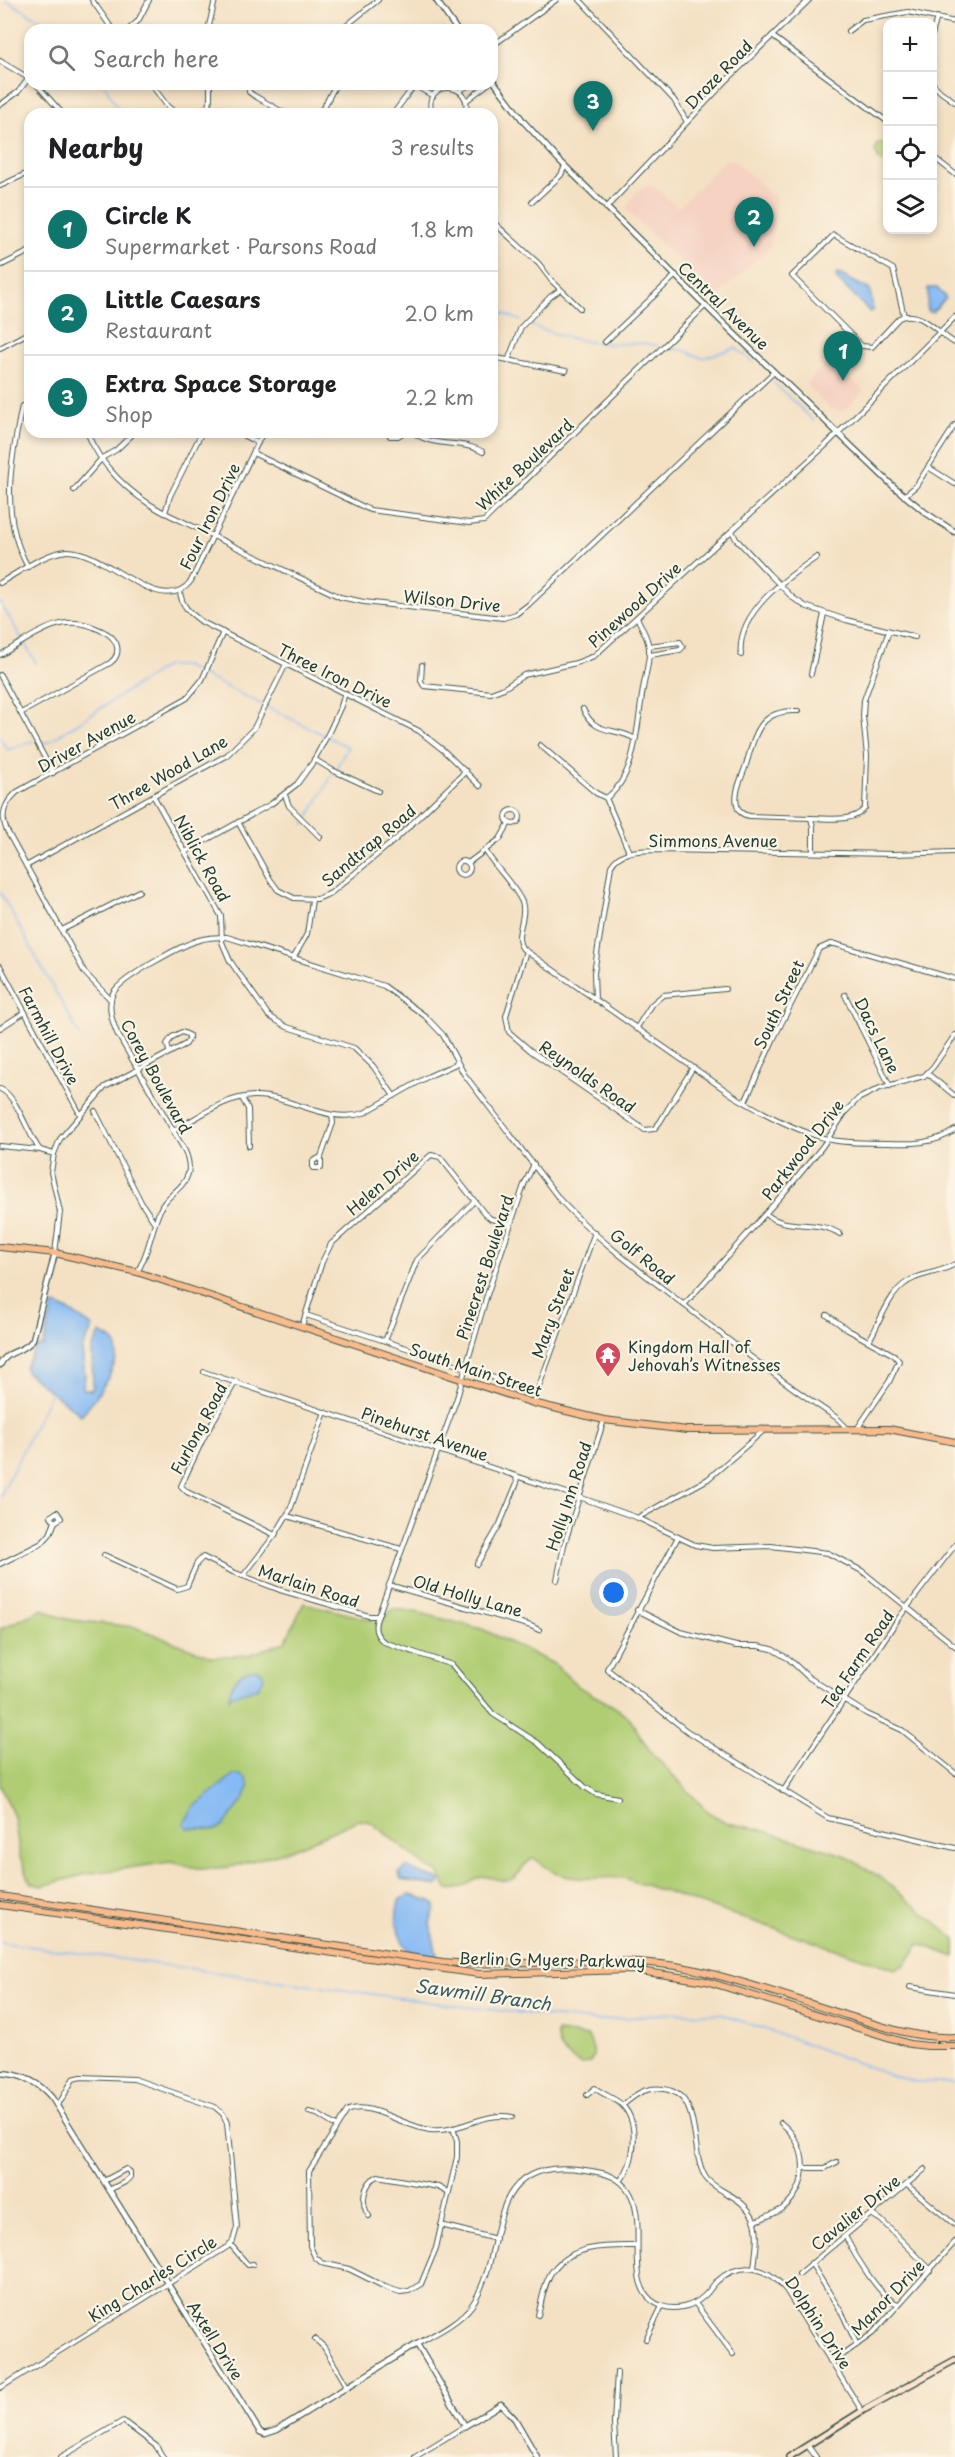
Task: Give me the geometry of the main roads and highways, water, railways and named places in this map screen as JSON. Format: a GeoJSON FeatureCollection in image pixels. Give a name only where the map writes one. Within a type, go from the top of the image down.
{"type":"FeatureCollection","features":[{"type":"Feature","properties":{"kind":"main road","name":"South Main Street"},"geometry":{"type":"LineString","coordinates":[[0,1247],[55,1253],[138,1272],[533,1402],[604,1420],[663,1429],[901,1430],[955,1442]]}},
{"type":"Feature","properties":{"kind":"main road","name":"Berlin G Myers Parkway"},"geometry":{"type":"LineString","coordinates":[[0,1896],[443,1962],[477,1965],[633,1961],[692,1969],[748,1984],[912,2036],[955,2037]]}},
{"type":"Feature","properties":{"kind":"main road","name":"Berlin G Myers Parkway"},"geometry":{"type":"LineString","coordinates":[[0,1905],[478,1974],[633,1970],[706,1981],[910,2044],[955,2046]]}},
{"type":"Feature","properties":{"kind":"main road"},"geometry":{"type":"LineString","coordinates":[[345,1956],[347,1946]]}},
{"type":"Feature","properties":{"kind":"main road"},"geometry":{"type":"LineString","coordinates":[[910,2044],[912,2036]]}},
{"type":"Feature","properties":{"kind":"main road"},"geometry":{"type":"LineString","coordinates":[[789,2457],[862,2411],[955,2360]]}},
{"type":"Feature","properties":{"kind":"water"},"geometry":{"type":"Polygon","coordinates":[[[837,273],[870,290],[873,311],[870,312],[836,278],[837,273]]]}},
{"type":"Feature","properties":{"kind":"water"},"geometry":{"type":"Polygon","coordinates":[[[928,288],[937,288],[946,298],[932,312],[929,312],[927,308],[928,288]]]}},
{"type":"Feature","properties":{"kind":"water"},"geometry":{"type":"Polygon","coordinates":[[[56,1305],[93,1327],[82,1349],[85,1377],[82,1389],[91,1390],[93,1387],[92,1349],[100,1333],[112,1341],[117,1348],[115,1364],[92,1402],[81,1415],[26,1372],[25,1367],[36,1347],[43,1346],[53,1306],[56,1305]]]}},
{"type":"Feature","properties":{"kind":"water"},"geometry":{"type":"Polygon","coordinates":[[[254,1669],[262,1671],[264,1678],[258,1688],[230,1696],[229,1700],[229,1694],[235,1679],[254,1669]]]}},
{"type":"Feature","properties":{"kind":"water"},"geometry":{"type":"Polygon","coordinates":[[[233,1775],[246,1778],[249,1787],[244,1799],[224,1825],[216,1830],[187,1828],[184,1823],[194,1807],[233,1775]]]}},
{"type":"Feature","properties":{"kind":"water"},"geometry":{"type":"Polygon","coordinates":[[[407,1867],[440,1880],[440,1883],[437,1886],[401,1880],[399,1873],[407,1867]]]}},
{"type":"Feature","properties":{"kind":"water"},"geometry":{"type":"Polygon","coordinates":[[[410,1895],[431,1901],[435,1905],[430,1923],[438,1960],[431,1965],[413,1955],[398,1929],[397,1909],[400,1899],[410,1895]]]}},
{"type":"Feature","properties":{"kind":"waterway"},"geometry":{"type":"LineString","coordinates":[[6,0],[47,24]]}},
{"type":"Feature","properties":{"kind":"waterway"},"geometry":{"type":"LineString","coordinates":[[107,90],[118,108]]}},
{"type":"Feature","properties":{"kind":"waterway"},"geometry":{"type":"LineString","coordinates":[[498,311],[521,321]]}},
{"type":"Feature","properties":{"kind":"waterway"},"geometry":{"type":"LineString","coordinates":[[528,324],[559,335],[590,342],[642,343],[659,346]]}},
{"type":"Feature","properties":{"kind":"waterway"},"geometry":{"type":"LineString","coordinates":[[667,349],[683,350],[702,358],[736,348],[754,363]]}},
{"type":"Feature","properties":{"kind":"waterway"},"geometry":{"type":"LineString","coordinates":[[773,382],[814,421]]}},
{"type":"Feature","properties":{"kind":"waterway"},"geometry":{"type":"LineString","coordinates":[[0,602],[22,639]]}},
{"type":"Feature","properties":{"kind":"waterway"},"geometry":{"type":"LineString","coordinates":[[24,643],[36,663]]}},
{"type":"Feature","properties":{"kind":"waterway"},"geometry":{"type":"LineString","coordinates":[[38,741],[47,743],[166,666],[184,666],[348,747],[304,825]]}},
{"type":"Feature","properties":{"kind":"waterway"},"geometry":{"type":"LineString","coordinates":[[0,738],[8,750],[33,741]]}},
{"type":"Feature","properties":{"kind":"waterway"},"geometry":{"type":"LineString","coordinates":[[0,892],[80,1036]]}},
{"type":"Feature","properties":{"kind":"waterway"},"geometry":{"type":"LineString","coordinates":[[0,1497],[51,1392]]}},
{"type":"Feature","properties":{"kind":"waterway","name":"Sawmill Branch"},"geometry":{"type":"LineString","coordinates":[[0,1942],[458,2006],[584,2020],[597,2021],[673,2013],[720,2014],[890,2075],[916,2082],[955,2082]]}},
{"type":"Feature","properties":{"kind":"place","name":"Extra Space Storage"},"geometry":{"type":"Point","coordinates":[593,131]}},
{"type":"Feature","properties":{"kind":"place","name":"Little Caesars"},"geometry":{"type":"Point","coordinates":[754,247]}},
{"type":"Feature","properties":{"kind":"place","name":"Circle K"},"geometry":{"type":"Point","coordinates":[843,381]}},
{"type":"Feature","properties":{"kind":"place","name":"Kingdom Hall of Jehovah’s Witnesses"},"geometry":{"type":"Point","coordinates":[608,1378]}}]}
